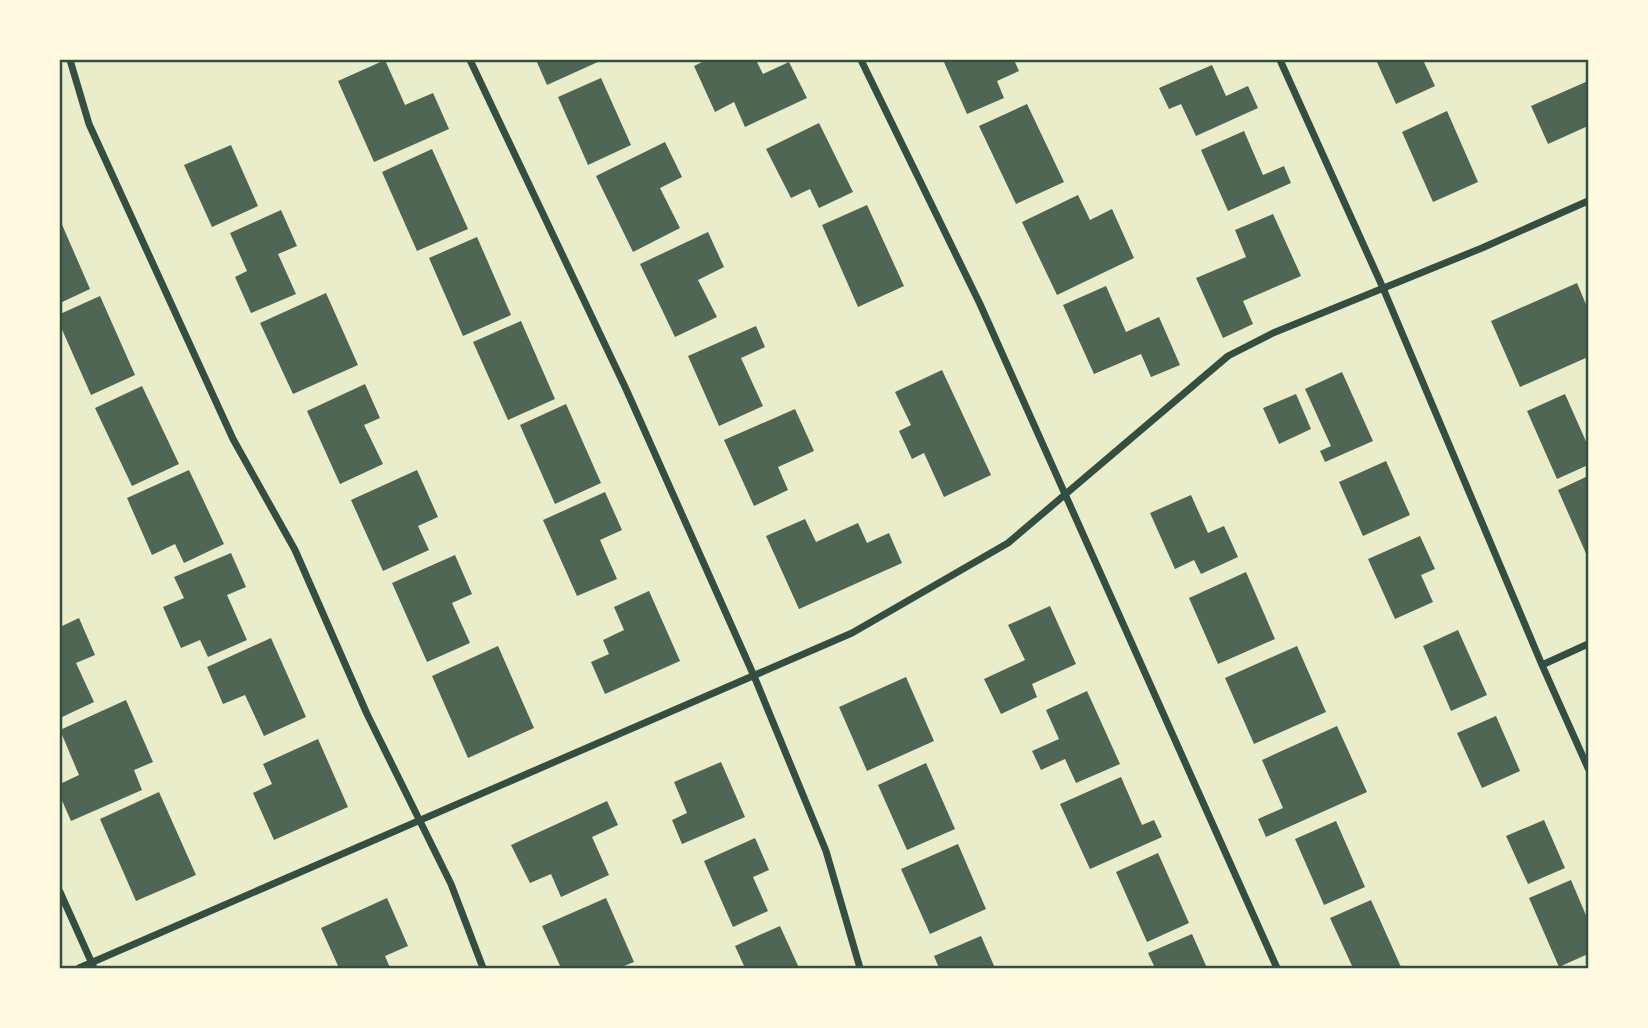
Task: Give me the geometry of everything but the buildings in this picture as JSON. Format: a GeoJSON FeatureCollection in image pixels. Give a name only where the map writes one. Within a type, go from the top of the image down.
{"type":"FeatureCollection","features":[{"type":"Feature","properties":{"kind":"street"},"geometry":{"type":"LineString","coordinates":[[70,60],[89,124],[233,439],[295,550],[367,715],[451,884],[482,968]]}},
{"type":"Feature","properties":{"kind":"street"},"geometry":{"type":"LineString","coordinates":[[470,60],[626,389],[754,676],[826,851],[860,968]]}},
{"type":"Feature","properties":{"kind":"street"},"geometry":{"type":"LineString","coordinates":[[861,60],[981,304],[1277,968]]}},
{"type":"Feature","properties":{"kind":"street"},"geometry":{"type":"LineString","coordinates":[[1280,60],[1383,288],[1588,768]]}},
{"type":"Feature","properties":{"kind":"street"},"geometry":{"type":"LineString","coordinates":[[79,968],[92,966],[852,632],[1008,543],[1228,356],[1273,333],[1482,248],[1588,201]]}},
{"type":"Feature","properties":{"kind":"street"},"geometry":{"type":"LineString","coordinates":[[1542,665],[1588,644]]}},
{"type":"Feature","properties":{"kind":"street"},"geometry":{"type":"LineString","coordinates":[[60,892],[92,966]]}}]}
